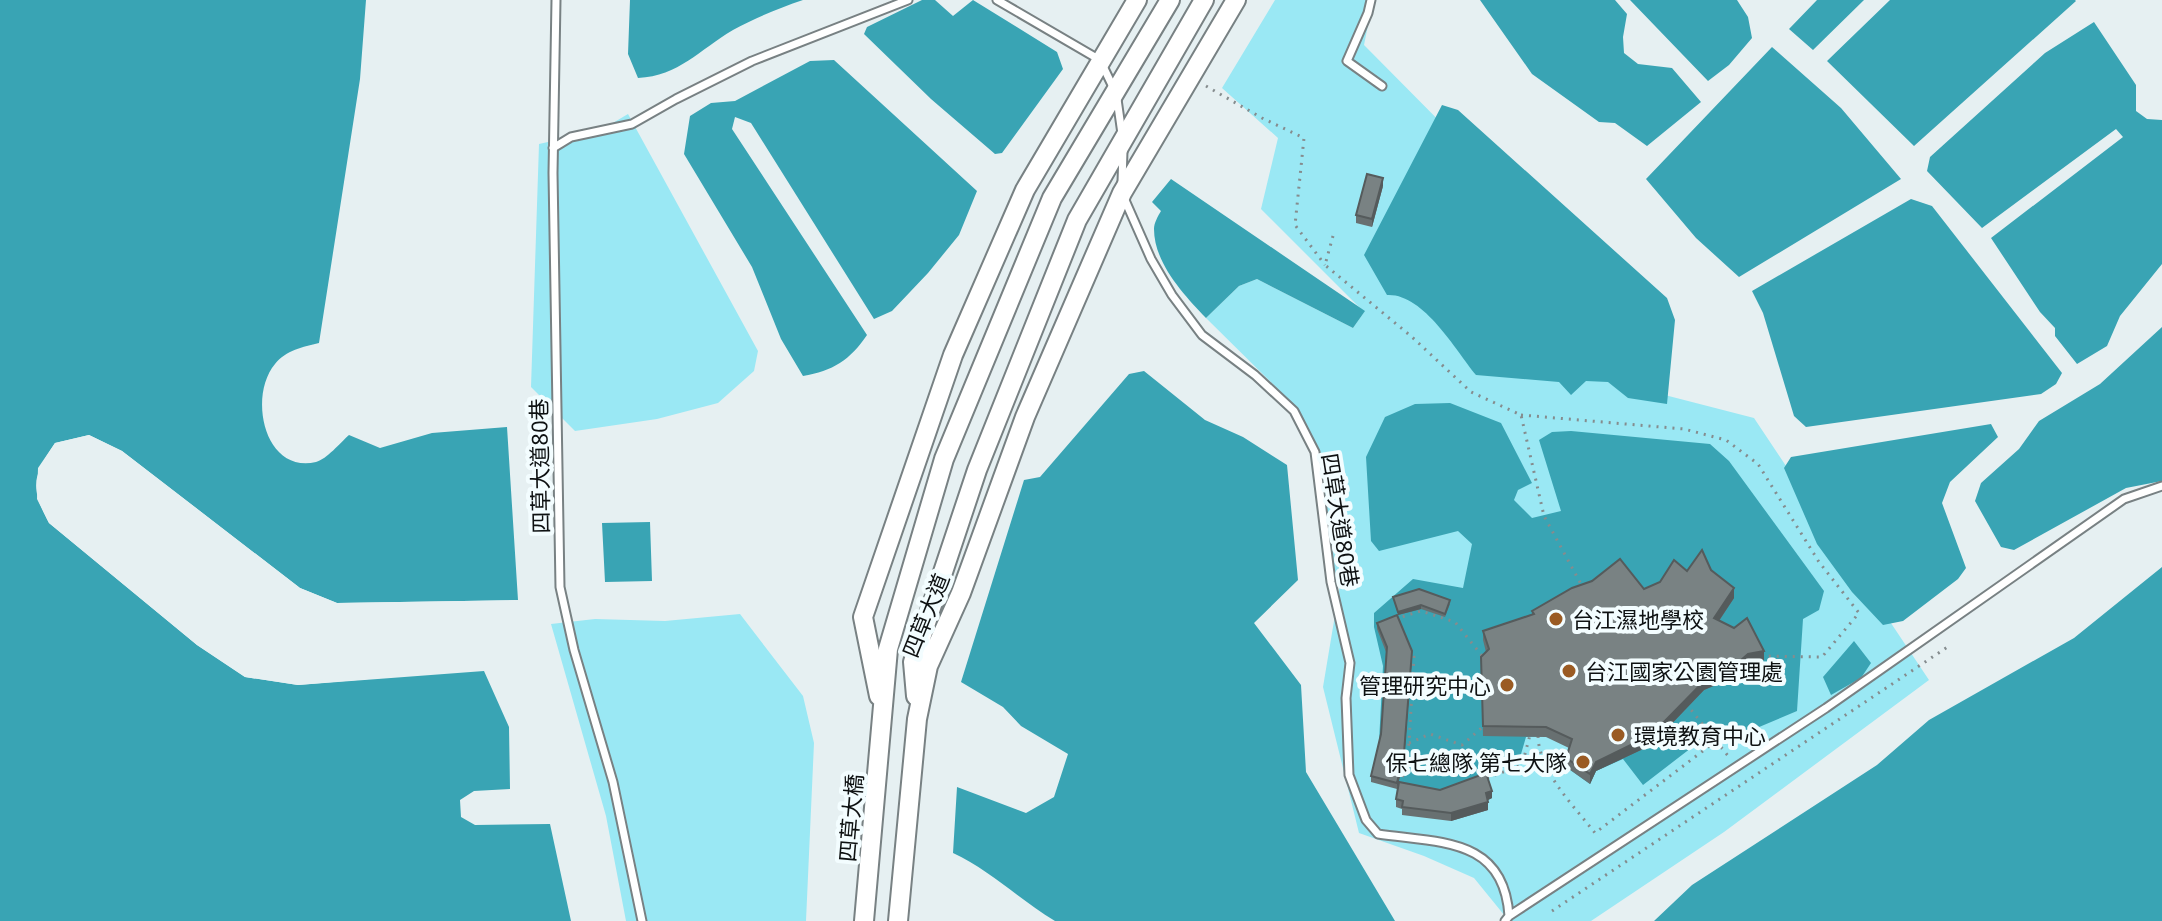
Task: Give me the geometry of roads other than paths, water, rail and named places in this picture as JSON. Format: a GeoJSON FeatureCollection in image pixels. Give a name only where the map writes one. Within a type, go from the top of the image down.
{"type":"FeatureCollection","features":[{"type":"Feature","properties":{"kind":"street","name":"四草大道"},"geometry":{"type":"LineString","coordinates":[[883,719],[863,617],[953,355],[1025,190],[1137,0]]}},
{"type":"Feature","properties":{"kind":"street","name":"四草大道"},"geometry":{"type":"LineString","coordinates":[[883,719],[888,649],[944,459],[1052,198],[1170,0]]}},
{"type":"Feature","properties":{"kind":"street","name":"四草大道"},"geometry":{"type":"LineString","coordinates":[[917,719],[913,662],[977,470],[1077,220],[1204,0]]}},
{"type":"Feature","properties":{"kind":"street","name":"四草大道"},"geometry":{"type":"LineString","coordinates":[[917,719],[928,666],[961,593],[1025,417],[1122,193],[1236,0]]}},
{"type":"Feature","properties":{"kind":"street","name":"四草大橋"},"geometry":{"type":"LineString","coordinates":[[864,921],[883,719]]}},
{"type":"Feature","properties":{"kind":"street"},"geometry":{"type":"LineString","coordinates":[[898,921],[917,719]]}},
{"type":"Feature","properties":{"kind":"lane","name":"四草大道80巷"},"geometry":{"type":"LineString","coordinates":[[556,0],[553,148],[560,587],[574,650],[613,782],[642,921]]}},
{"type":"Feature","properties":{"kind":"lane"},"geometry":{"type":"LineString","coordinates":[[553,148],[571,137],[632,124],[752,61],[908,0]]}},
{"type":"Feature","properties":{"kind":"lane"},"geometry":{"type":"LineString","coordinates":[[997,0],[1100,60]]}},
{"type":"Feature","properties":{"kind":"lane"},"geometry":{"type":"LineString","coordinates":[[1371,0],[1347,61],[1382,86]]}},
{"type":"Feature","properties":{"kind":"lane","name":"四草大道80巷"},"geometry":{"type":"LineString","coordinates":[[1100,60],[1116,92],[1123,140],[1122,193],[1151,259],[1202,335],[1255,375],[1294,411],[1315,452],[1331,582],[1350,663],[1346,698],[1349,775],[1366,820],[1378,834],[1451,845],[1479,854],[1499,874],[1507,895],[1507,919]]}},
{"type":"Feature","properties":{"kind":"lane"},"geometry":{"type":"LineString","coordinates":[[1507,919],[1826,708],[2124,499],[2162,486]]}},
{"type":"Feature","properties":{"kind":"place","name":"台江濕地學校"},"geometry":{"type":"Point","coordinates":[1556,619]}},
{"type":"Feature","properties":{"kind":"place","name":"台江國家公園管理處"},"geometry":{"type":"Point","coordinates":[1569,671]}},
{"type":"Feature","properties":{"kind":"place","name":"管理研究中心"},"geometry":{"type":"Point","coordinates":[1507,685]}},
{"type":"Feature","properties":{"kind":"place","name":"環境教育中心"},"geometry":{"type":"Point","coordinates":[1618,735]}},
{"type":"Feature","properties":{"kind":"place","name":"保七總隊 第七大隊"},"geometry":{"type":"Point","coordinates":[1583,762]}}]}
